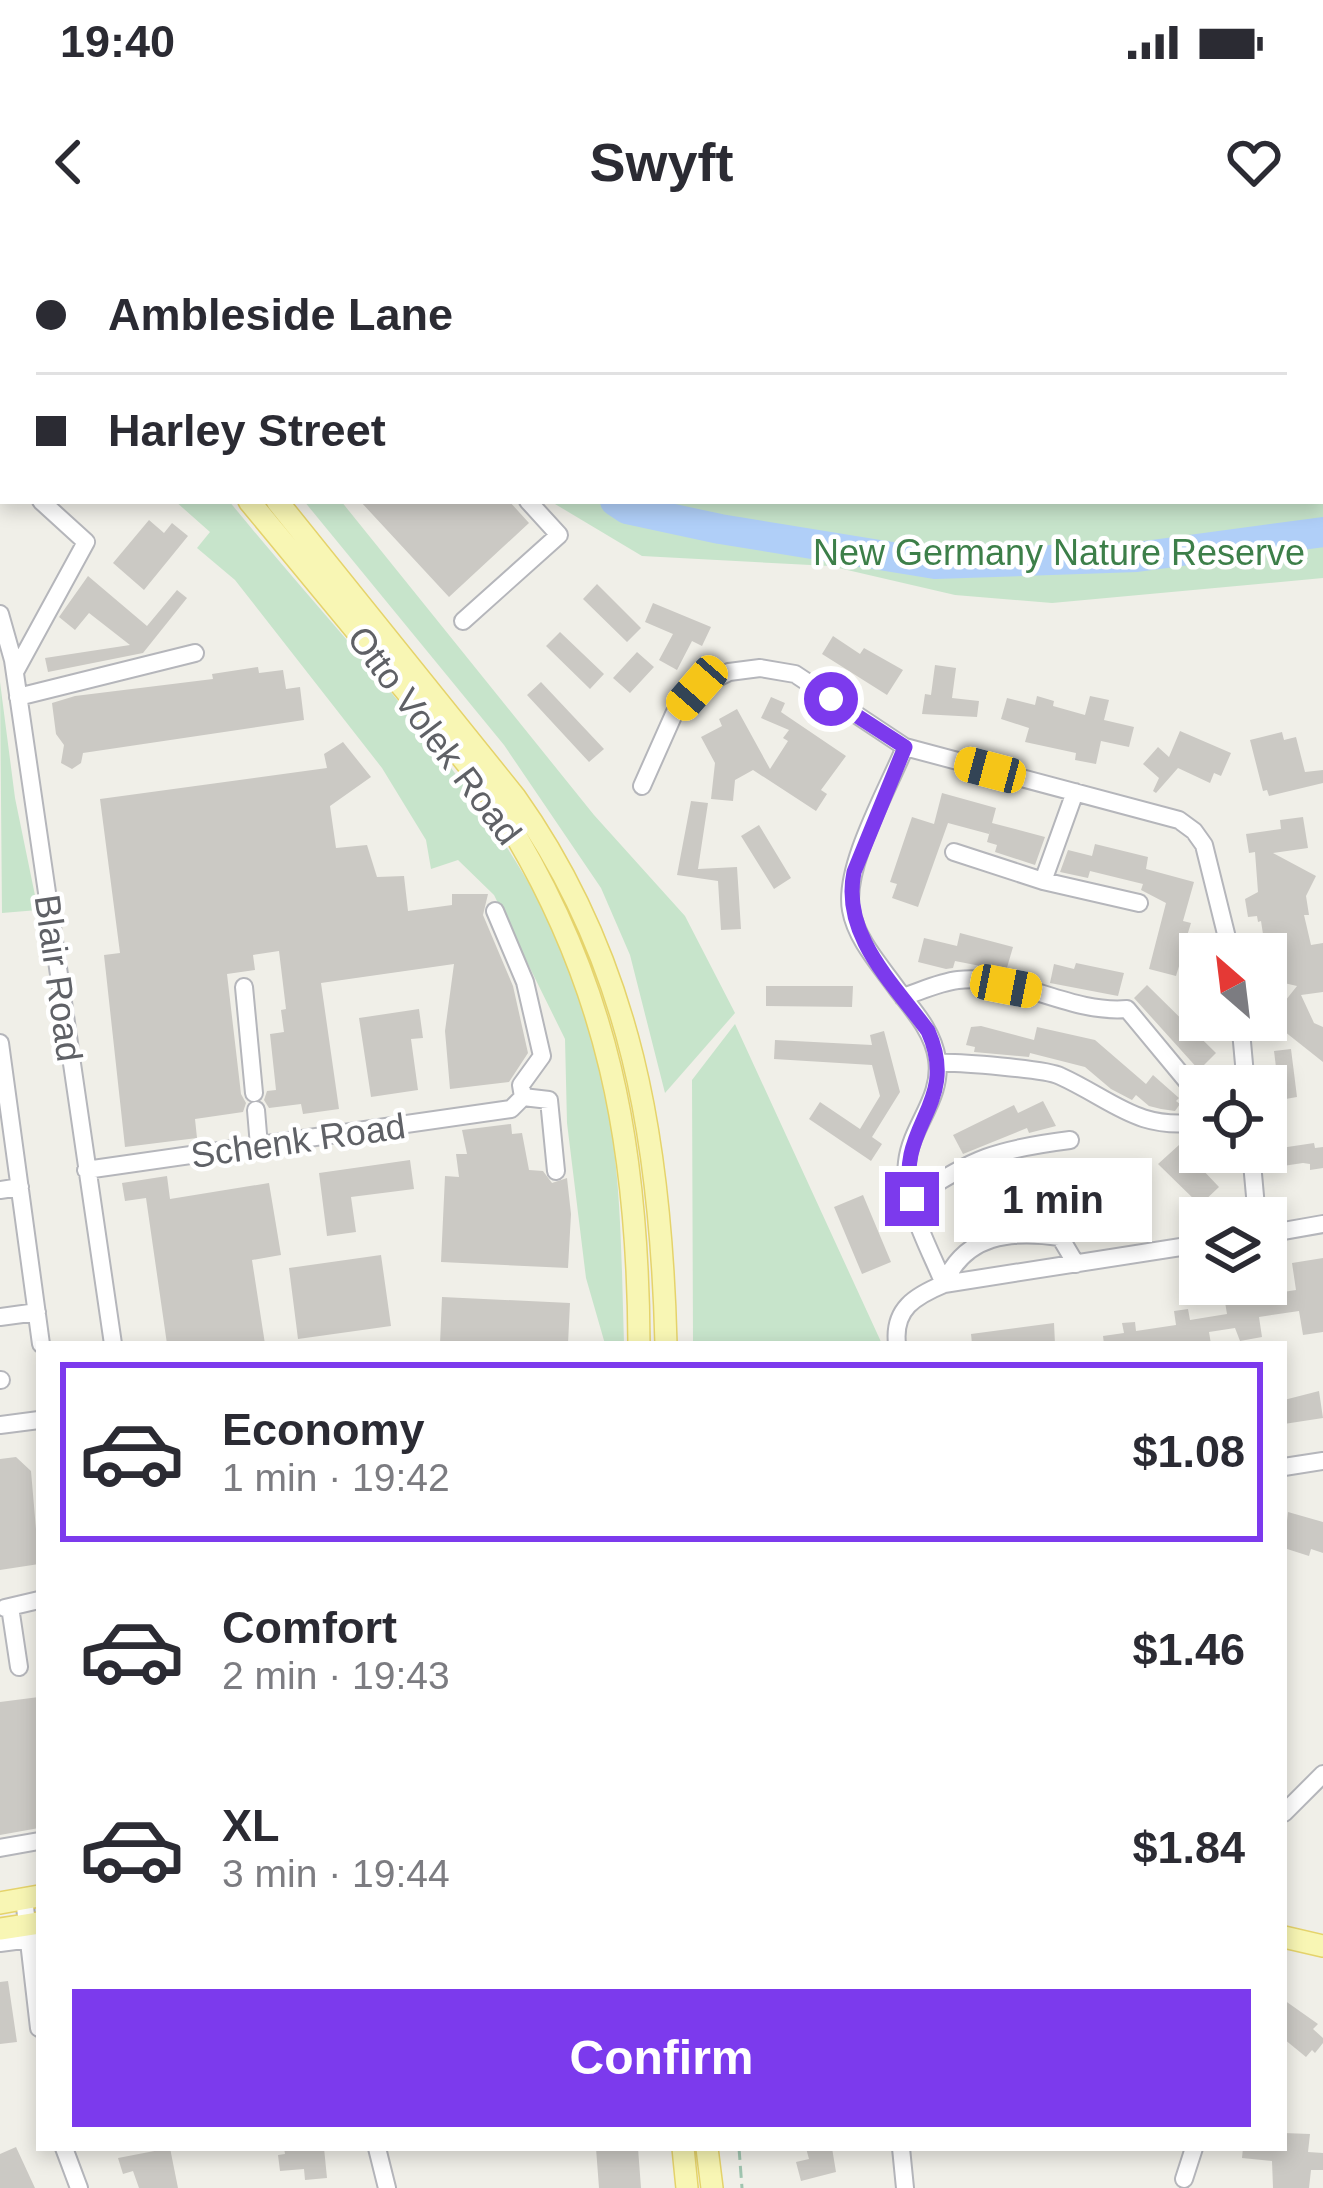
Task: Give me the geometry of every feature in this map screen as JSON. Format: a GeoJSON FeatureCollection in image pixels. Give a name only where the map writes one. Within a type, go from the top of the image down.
{"type":"FeatureCollection","features":[{"type":"Feature","properties":{"kind":"main road","name":"Otto Volek Road"},"geometry":{"type":"LineString","coordinates":[[250,504],[500,808],[565,929],[604,1035],[622,1113],[635,1219],[640,1341]]}},
{"type":"Feature","properties":{"kind":"main road","name":"Otto Volek Road"},"geometry":{"type":"LineString","coordinates":[[280,504],[540,831],[588,923],[632,1040],[655,1157],[666,1341]]}},
{"type":"Feature","properties":{"kind":"main road"},"geometry":{"type":"LineString","coordinates":[[0,1903],[32,1897]]}},
{"type":"Feature","properties":{"kind":"main road"},"geometry":{"type":"LineString","coordinates":[[0,1929],[34,1931]]}},
{"type":"Feature","properties":{"kind":"main road"},"geometry":{"type":"LineString","coordinates":[[1287,1938],[1323,1946]]}},
{"type":"Feature","properties":{"kind":"main road"},"geometry":{"type":"LineString","coordinates":[[682,2151],[687,2188]]}},
{"type":"Feature","properties":{"kind":"main road"},"geometry":{"type":"LineString","coordinates":[[707,2151],[712,2188]]}},
{"type":"Feature","properties":{"kind":"street"},"geometry":{"type":"LineString","coordinates":[[15,673],[86,542],[44,504]]}},
{"type":"Feature","properties":{"kind":"street"},"geometry":{"type":"LineString","coordinates":[[463,621],[559,535],[531,504]]}},
{"type":"Feature","properties":{"kind":"street","name":"Blair Road"},"geometry":{"type":"LineString","coordinates":[[0,614],[15,673],[112,1341]]}},
{"type":"Feature","properties":{"kind":"street"},"geometry":{"type":"LineString","coordinates":[[18,697],[195,652]]}},
{"type":"Feature","properties":{"kind":"street"},"geometry":{"type":"LineString","coordinates":[[641,786],[674,714],[697,688],[746,668],[795,674],[905,747],[1179,820],[1204,845],[1226,933]]}},
{"type":"Feature","properties":{"kind":"street"},"geometry":{"type":"LineString","coordinates":[[905,747],[850,892],[855,926],[928,1031],[938,1063],[935,1093],[907,1162],[912,1199],[944,1284]]}},
{"type":"Feature","properties":{"kind":"street"},"geometry":{"type":"LineString","coordinates":[[1043,881],[1075,792]]}},
{"type":"Feature","properties":{"kind":"street"},"geometry":{"type":"LineString","coordinates":[[954,852],[1043,881],[1139,903]]}},
{"type":"Feature","properties":{"kind":"street"},"geometry":{"type":"LineString","coordinates":[[495,911],[525,982],[542,1056],[521,1085],[517,1103],[549,1100],[556,1171]]}},
{"type":"Feature","properties":{"kind":"street"},"geometry":{"type":"LineString","coordinates":[[903,998],[945,983],[972,980],[1040,992],[1065,1004],[1104,1011],[1127,1009],[1179,1072]]}},
{"type":"Feature","properties":{"kind":"street"},"geometry":{"type":"LineString","coordinates":[[244,987],[260,1146]]}},
{"type":"Feature","properties":{"kind":"street"},"geometry":{"type":"LineString","coordinates":[[0,1043],[41,1341]]}},
{"type":"Feature","properties":{"kind":"street"},"geometry":{"type":"LineString","coordinates":[[938,1063],[1057,1074],[1123,1112],[1179,1124]]}},
{"type":"Feature","properties":{"kind":"street","name":"Schenk Road"},"geometry":{"type":"LineString","coordinates":[[86,1170],[517,1103]]}},
{"type":"Feature","properties":{"kind":"street"},"geometry":{"type":"LineString","coordinates":[[912,1199],[958,1168],[997,1151],[1070,1140]]}},
{"type":"Feature","properties":{"kind":"street"},"geometry":{"type":"LineString","coordinates":[[0,1190],[20,1187]]}},
{"type":"Feature","properties":{"kind":"street"},"geometry":{"type":"LineString","coordinates":[[1287,1230],[1323,1224]]}},
{"type":"Feature","properties":{"kind":"street"},"geometry":{"type":"LineString","coordinates":[[944,1284],[966,1249],[994,1239],[1060,1238],[1076,1264]]}},
{"type":"Feature","properties":{"kind":"street"},"geometry":{"type":"LineString","coordinates":[[897,1341],[902,1310],[914,1297],[944,1284],[1179,1247]]}},
{"type":"Feature","properties":{"kind":"street"},"geometry":{"type":"LineString","coordinates":[[0,1317],[37,1312]]}},
{"type":"Feature","properties":{"kind":"street"},"geometry":{"type":"LineString","coordinates":[[0,1426],[36,1420]]}},
{"type":"Feature","properties":{"kind":"street"},"geometry":{"type":"LineString","coordinates":[[1287,1466],[1323,1460]]}},
{"type":"Feature","properties":{"kind":"street"},"geometry":{"type":"LineString","coordinates":[[19,1667],[5,1608],[36,1601]]}},
{"type":"Feature","properties":{"kind":"street"},"geometry":{"type":"LineString","coordinates":[[1287,1810],[1323,1774]]}},
{"type":"Feature","properties":{"kind":"street"},"geometry":{"type":"LineString","coordinates":[[0,1848],[36,1842]]}},
{"type":"Feature","properties":{"kind":"street"},"geometry":{"type":"LineString","coordinates":[[32,1897],[36,1970]]}},
{"type":"Feature","properties":{"kind":"street"},"geometry":{"type":"LineString","coordinates":[[0,1943],[34,1931]]}},
{"type":"Feature","properties":{"kind":"street"},"geometry":{"type":"LineString","coordinates":[[65,2151],[79,2188]]}},
{"type":"Feature","properties":{"kind":"street"},"geometry":{"type":"LineString","coordinates":[[378,2151],[387,2188]]}},
{"type":"Feature","properties":{"kind":"street"},"geometry":{"type":"LineString","coordinates":[[901,2151],[904,2188]]}},
{"type":"Feature","properties":{"kind":"street"},"geometry":{"type":"LineString","coordinates":[[1184,2179],[1193,2151]]}},
{"type":"Feature","properties":{"kind":"path"},"geometry":{"type":"LineString","coordinates":[[739,2151],[742,2188]]}},
{"type":"Feature","properties":{"kind":"green space"},"geometry":{"type":"Polygon","coordinates":[[[178,504],[232,504],[432,743],[538,899],[573,978],[606,1096],[619,1202],[624,1341],[604,1341],[586,1278],[567,1123],[565,1039],[494,895],[458,860],[431,869],[426,840],[382,768],[235,580],[197,548],[210,532],[178,504]]]}},
{"type":"Feature","properties":{"kind":"green space"},"geometry":{"type":"Polygon","coordinates":[[[306,504],[343,504],[594,815],[685,916],[735,1013],[665,1093],[630,955],[601,888],[504,745],[306,504]]]}},
{"type":"Feature","properties":{"kind":"green space","name":"New Germany Nature Reserve"},"geometry":{"type":"Polygon","coordinates":[[[555,504],[1323,504],[1323,578],[1052,603],[955,595],[830,566],[642,556],[555,504]]]}},
{"type":"Feature","properties":{"kind":"green space"},"geometry":{"type":"Polygon","coordinates":[[[0,682],[15,798],[38,910],[2,913],[0,682]]]}},
{"type":"Feature","properties":{"kind":"green space"},"geometry":{"type":"Polygon","coordinates":[[[735,1024],[881,1341],[693,1341],[692,1080],[735,1024]]]}},
{"type":"Feature","properties":{"kind":"building"},"geometry":{"type":"Polygon","coordinates":[[[363,504],[512,504],[529,523],[449,597],[363,504]]]}},
{"type":"Feature","properties":{"kind":"building"},"geometry":{"type":"Polygon","coordinates":[[[149,520],[164,533],[172,523],[188,536],[144,590],[113,563],[149,520]]]}},
{"type":"Feature","properties":{"kind":"building"},"geometry":{"type":"Polygon","coordinates":[[[88,576],[147,626],[177,590],[187,598],[143,653],[48,672],[45,658],[130,645],[89,613],[75,630],[59,617],[88,576]]]}},
{"type":"Feature","properties":{"kind":"building"},"geometry":{"type":"Polygon","coordinates":[[[597,584],[641,628],[627,642],[583,599],[597,584]]]}},
{"type":"Feature","properties":{"kind":"building"},"geometry":{"type":"Polygon","coordinates":[[[653,603],[711,627],[702,646],[692,641],[677,670],[659,660],[673,634],[645,622],[653,603]]]}},
{"type":"Feature","properties":{"kind":"building"},"geometry":{"type":"Polygon","coordinates":[[[560,632],[604,674],[590,689],[546,646],[560,632]]]}},
{"type":"Feature","properties":{"kind":"building"},"geometry":{"type":"Polygon","coordinates":[[[833,636],[860,654],[864,648],[903,670],[887,695],[822,654],[833,636]]]}},
{"type":"Feature","properties":{"kind":"building"},"geometry":{"type":"Polygon","coordinates":[[[637,652],[654,667],[630,693],[613,678],[637,652]]]}},
{"type":"Feature","properties":{"kind":"building"},"geometry":{"type":"Polygon","coordinates":[[[935,665],[956,668],[952,698],[979,701],[977,717],[922,714],[925,694],[931,695],[935,665]]]}},
{"type":"Feature","properties":{"kind":"building"},"geometry":{"type":"Polygon","coordinates":[[[258,667],[259,673],[283,670],[286,689],[300,687],[304,720],[83,753],[81,763],[72,769],[61,763],[64,745],[56,734],[52,703],[213,679],[212,674],[258,667]]]}},
{"type":"Feature","properties":{"kind":"building"},"geometry":{"type":"Polygon","coordinates":[[[541,682],[604,749],[589,762],[527,695],[541,682]]]}},
{"type":"Feature","properties":{"kind":"building"},"geometry":{"type":"Polygon","coordinates":[[[1037,696],[1085,715],[1090,696],[1109,700],[1104,720],[1134,727],[1129,747],[1101,741],[1096,764],[1075,760],[1076,753],[1025,742],[1029,728],[1001,719],[1007,698],[1035,705],[1037,696]]]}},
{"type":"Feature","properties":{"kind":"building"},"geometry":{"type":"Polygon","coordinates":[[[771,697],[785,703],[781,712],[846,756],[821,790],[827,794],[816,811],[753,770],[735,780],[733,801],[711,799],[715,763],[701,737],[722,726],[719,719],[737,709],[770,769],[788,741],[783,738],[789,730],[761,718],[771,697]]]}},
{"type":"Feature","properties":{"kind":"building"},"geometry":{"type":"Polygon","coordinates":[[[1180,731],[1231,753],[1221,776],[1214,773],[1210,783],[1178,768],[1156,793],[1159,778],[1143,764],[1158,747],[1169,757],[1180,731]]]}},
{"type":"Feature","properties":{"kind":"building"},"geometry":{"type":"Polygon","coordinates":[[[1282,732],[1284,740],[1296,737],[1305,772],[1323,770],[1323,783],[1269,796],[1263,791],[1250,740],[1282,732]]]}},
{"type":"Feature","properties":{"kind":"building"},"geometry":{"type":"Polygon","coordinates":[[[343,742],[371,777],[330,806],[336,848],[367,845],[377,877],[404,876],[408,911],[452,905],[452,894],[488,894],[483,915],[513,986],[528,1053],[509,1082],[450,1089],[445,1031],[454,964],[321,983],[339,1109],[303,1114],[301,1104],[269,1108],[264,1100],[267,1091],[276,1090],[270,1034],[284,1032],[281,1010],[286,1009],[279,951],[253,955],[255,970],[227,974],[241,1094],[246,1103],[243,1112],[195,1119],[197,1138],[125,1147],[104,955],[120,953],[100,799],[327,768],[324,754],[343,742]]]}},
{"type":"Feature","properties":{"kind":"building"},"geometry":{"type":"Polygon","coordinates":[[[942,793],[996,808],[992,823],[1045,837],[1035,865],[995,852],[997,845],[987,842],[991,827],[989,834],[948,823],[918,907],[892,898],[897,884],[890,882],[912,817],[934,824],[942,793]]]}},
{"type":"Feature","properties":{"kind":"building"},"geometry":{"type":"Polygon","coordinates":[[[691,801],[708,803],[698,869],[737,867],[741,929],[721,930],[718,881],[677,875],[691,801]]]}},
{"type":"Feature","properties":{"kind":"building"},"geometry":{"type":"Polygon","coordinates":[[[1303,817],[1308,848],[1273,853],[1316,876],[1306,896],[1309,915],[1304,915],[1311,945],[1323,943],[1323,992],[1301,995],[1314,1023],[1323,1027],[1323,1062],[1287,1033],[1287,999],[1297,986],[1287,984],[1287,933],[1263,933],[1257,916],[1248,917],[1245,899],[1258,892],[1255,852],[1249,853],[1246,834],[1281,829],[1280,820],[1303,817]]]}},
{"type":"Feature","properties":{"kind":"building"},"geometry":{"type":"Polygon","coordinates":[[[759,825],[791,878],[774,889],[741,836],[759,825]]]}},
{"type":"Feature","properties":{"kind":"building"},"geometry":{"type":"Polygon","coordinates":[[[1095,844],[1148,857],[1146,869],[1194,882],[1183,921],[1191,923],[1188,933],[1179,933],[1176,976],[1149,969],[1166,903],[1141,890],[1143,884],[1090,871],[1088,878],[1060,872],[1068,850],[1092,856],[1095,844]]]}},
{"type":"Feature","properties":{"kind":"building"},"geometry":{"type":"Polygon","coordinates":[[[960,933],[1013,947],[1006,971],[955,961],[953,968],[946,969],[918,962],[924,938],[957,946],[960,933]]]}},
{"type":"Feature","properties":{"kind":"building"},"geometry":{"type":"Polygon","coordinates":[[[1076,963],[1124,973],[1118,996],[1050,983],[1054,964],[1074,969],[1076,963]]]}},
{"type":"Feature","properties":{"kind":"building"},"geometry":{"type":"Polygon","coordinates":[[[1147,985],[1179,1017],[1179,1041],[1204,1041],[1216,1053],[1204,1065],[1194,1065],[1134,998],[1147,985]]]}},
{"type":"Feature","properties":{"kind":"building"},"geometry":{"type":"Polygon","coordinates":[[[766,986],[853,986],[852,1007],[766,1006],[766,986]]]}},
{"type":"Feature","properties":{"kind":"building"},"geometry":{"type":"Polygon","coordinates":[[[419,1009],[423,1038],[411,1039],[418,1090],[371,1097],[359,1018],[419,1009]]]}},
{"type":"Feature","properties":{"kind":"building"},"geometry":{"type":"Polygon","coordinates":[[[971,1027],[1034,1040],[1037,1027],[1095,1040],[1146,1084],[1153,1075],[1179,1098],[1179,1105],[1175,1111],[1149,1106],[1136,1095],[1132,1100],[1085,1067],[1030,1053],[1029,1057],[974,1052],[975,1047],[966,1045],[971,1027]]]}},
{"type":"Feature","properties":{"kind":"building"},"geometry":{"type":"Polygon","coordinates":[[[884,1031],[900,1092],[872,1137],[882,1144],[871,1161],[809,1119],[820,1102],[860,1129],[880,1096],[872,1065],[774,1059],[775,1040],[872,1045],[870,1035],[884,1031]]]}},
{"type":"Feature","properties":{"kind":"building"},"geometry":{"type":"Polygon","coordinates":[[[1291,1049],[1297,1097],[1287,1099],[1287,1065],[1276,1065],[1274,1051],[1291,1049]]]}},
{"type":"Feature","properties":{"kind":"building"},"geometry":{"type":"Polygon","coordinates":[[[1043,1101],[1056,1126],[1029,1133],[1027,1128],[963,1154],[953,1135],[1014,1105],[1018,1113],[1043,1101]]]}},
{"type":"Feature","properties":{"kind":"building"},"geometry":{"type":"Polygon","coordinates":[[[511,1124],[512,1134],[522,1133],[529,1170],[543,1171],[552,1183],[567,1178],[568,1268],[441,1262],[445,1176],[459,1177],[456,1154],[467,1154],[462,1130],[511,1124]]]}},
{"type":"Feature","properties":{"kind":"building"},"geometry":{"type":"Polygon","coordinates":[[[1314,1143],[1315,1148],[1323,1147],[1323,1168],[1287,1165],[1287,1147],[1314,1143]]]}},
{"type":"Feature","properties":{"kind":"building"},"geometry":{"type":"Polygon","coordinates":[[[1179,1145],[1179,1173],[1206,1173],[1219,1187],[1208,1197],[1192,1197],[1158,1164],[1179,1145]]]}},
{"type":"Feature","properties":{"kind":"building"},"geometry":{"type":"Polygon","coordinates":[[[410,1160],[414,1189],[351,1197],[356,1232],[327,1236],[319,1173],[410,1160]]]}},
{"type":"Feature","properties":{"kind":"building"},"geometry":{"type":"Polygon","coordinates":[[[167,1176],[170,1199],[269,1183],[281,1255],[252,1260],[265,1341],[167,1341],[146,1198],[125,1201],[122,1183],[167,1176]]]}},
{"type":"Feature","properties":{"kind":"building"},"geometry":{"type":"Polygon","coordinates":[[[1100,1188],[1119,1207],[1097,1229],[1089,1221],[1078,1228],[1069,1219],[1100,1188]]]}},
{"type":"Feature","properties":{"kind":"building"},"geometry":{"type":"Polygon","coordinates":[[[1033,1191],[1033,1196],[1054,1194],[1056,1219],[964,1230],[962,1203],[1033,1191]]]}},
{"type":"Feature","properties":{"kind":"building"},"geometry":{"type":"Polygon","coordinates":[[[863,1195],[891,1262],[862,1274],[834,1207],[863,1195]]]}},
{"type":"Feature","properties":{"kind":"building"},"geometry":{"type":"Polygon","coordinates":[[[381,1255],[391,1326],[298,1339],[289,1268],[381,1255]]]}},
{"type":"Feature","properties":{"kind":"building"},"geometry":{"type":"Polygon","coordinates":[[[1323,1258],[1323,1332],[1303,1335],[1299,1311],[1259,1317],[1262,1337],[1240,1341],[1235,1328],[1209,1332],[1210,1341],[1104,1341],[1103,1336],[1124,1333],[1122,1323],[1135,1322],[1136,1331],[1176,1325],[1174,1311],[1188,1309],[1190,1320],[1227,1314],[1226,1305],[1287,1305],[1287,1291],[1296,1290],[1292,1263],[1323,1258]]]}},
{"type":"Feature","properties":{"kind":"building"},"geometry":{"type":"Polygon","coordinates":[[[442,1297],[570,1303],[568,1341],[440,1341],[442,1297]]]}},
{"type":"Feature","properties":{"kind":"building"},"geometry":{"type":"Polygon","coordinates":[[[1054,1323],[1055,1341],[972,1341],[971,1334],[1054,1323]]]}},
{"type":"Feature","properties":{"kind":"building"},"geometry":{"type":"Polygon","coordinates":[[[1319,1391],[1323,1418],[1287,1424],[1287,1399],[1319,1391]]]}},
{"type":"Feature","properties":{"kind":"building"},"geometry":{"type":"Polygon","coordinates":[[[16,1457],[31,1471],[36,1564],[0,1570],[0,1459],[16,1457]]]}},
{"type":"Feature","properties":{"kind":"building"},"geometry":{"type":"Polygon","coordinates":[[[1288,1512],[1323,1522],[1323,1553],[1311,1549],[1309,1556],[1287,1549],[1288,1512]]]}},
{"type":"Feature","properties":{"kind":"building"},"geometry":{"type":"Polygon","coordinates":[[[36,1697],[36,1829],[0,1835],[0,1702],[36,1697]]]}},
{"type":"Feature","properties":{"kind":"building"},"geometry":{"type":"Polygon","coordinates":[[[8,1981],[17,2042],[0,2044],[0,1982],[8,1981]]]}},
{"type":"Feature","properties":{"kind":"building"},"geometry":{"type":"Polygon","coordinates":[[[1287,2002],[1318,2024],[1313,2029],[1323,2038],[1315,2053],[1312,2050],[1306,2057],[1287,2041],[1287,2002]]]}},
{"type":"Feature","properties":{"kind":"building"},"geometry":{"type":"Polygon","coordinates":[[[1287,2133],[1310,2134],[1308,2152],[1323,2153],[1323,2170],[1311,2170],[1309,2188],[1273,2188],[1272,2161],[1242,2158],[1243,2151],[1287,2151],[1287,2133]]]}},
{"type":"Feature","properties":{"kind":"building"},"geometry":{"type":"Polygon","coordinates":[[[16,2147],[35,2188],[0,2188],[0,2154],[16,2147]]]}},
{"type":"Feature","properties":{"kind":"building"},"geometry":{"type":"Polygon","coordinates":[[[171,2151],[178,2188],[139,2188],[133,2171],[123,2174],[118,2158],[171,2151]]]}},
{"type":"Feature","properties":{"kind":"building"},"geometry":{"type":"Polygon","coordinates":[[[324,2151],[327,2178],[305,2180],[304,2169],[280,2171],[278,2155],[324,2151]]]}},
{"type":"Feature","properties":{"kind":"building"},"geometry":{"type":"Polygon","coordinates":[[[596,2151],[638,2151],[641,2188],[599,2188],[596,2151]]]}},
{"type":"Feature","properties":{"kind":"building"},"geometry":{"type":"Polygon","coordinates":[[[807,2151],[832,2151],[836,2172],[801,2181],[796,2162],[809,2159],[807,2151]]]}},
{"type":"Feature","properties":{"kind":"waterway"},"geometry":{"type":"LineString","coordinates":[[620,504],[720,529],[935,564],[1137,557],[1323,532]]}},
{"type":"Feature","properties":{"kind":"route"},"geometry":{"type":"LineString","coordinates":[[831,699],[905,747],[854,872],[850,909],[865,944],[928,1031],[935,1048],[939,1075],[935,1093],[910,1145],[907,1162],[912,1199]]}}]}
